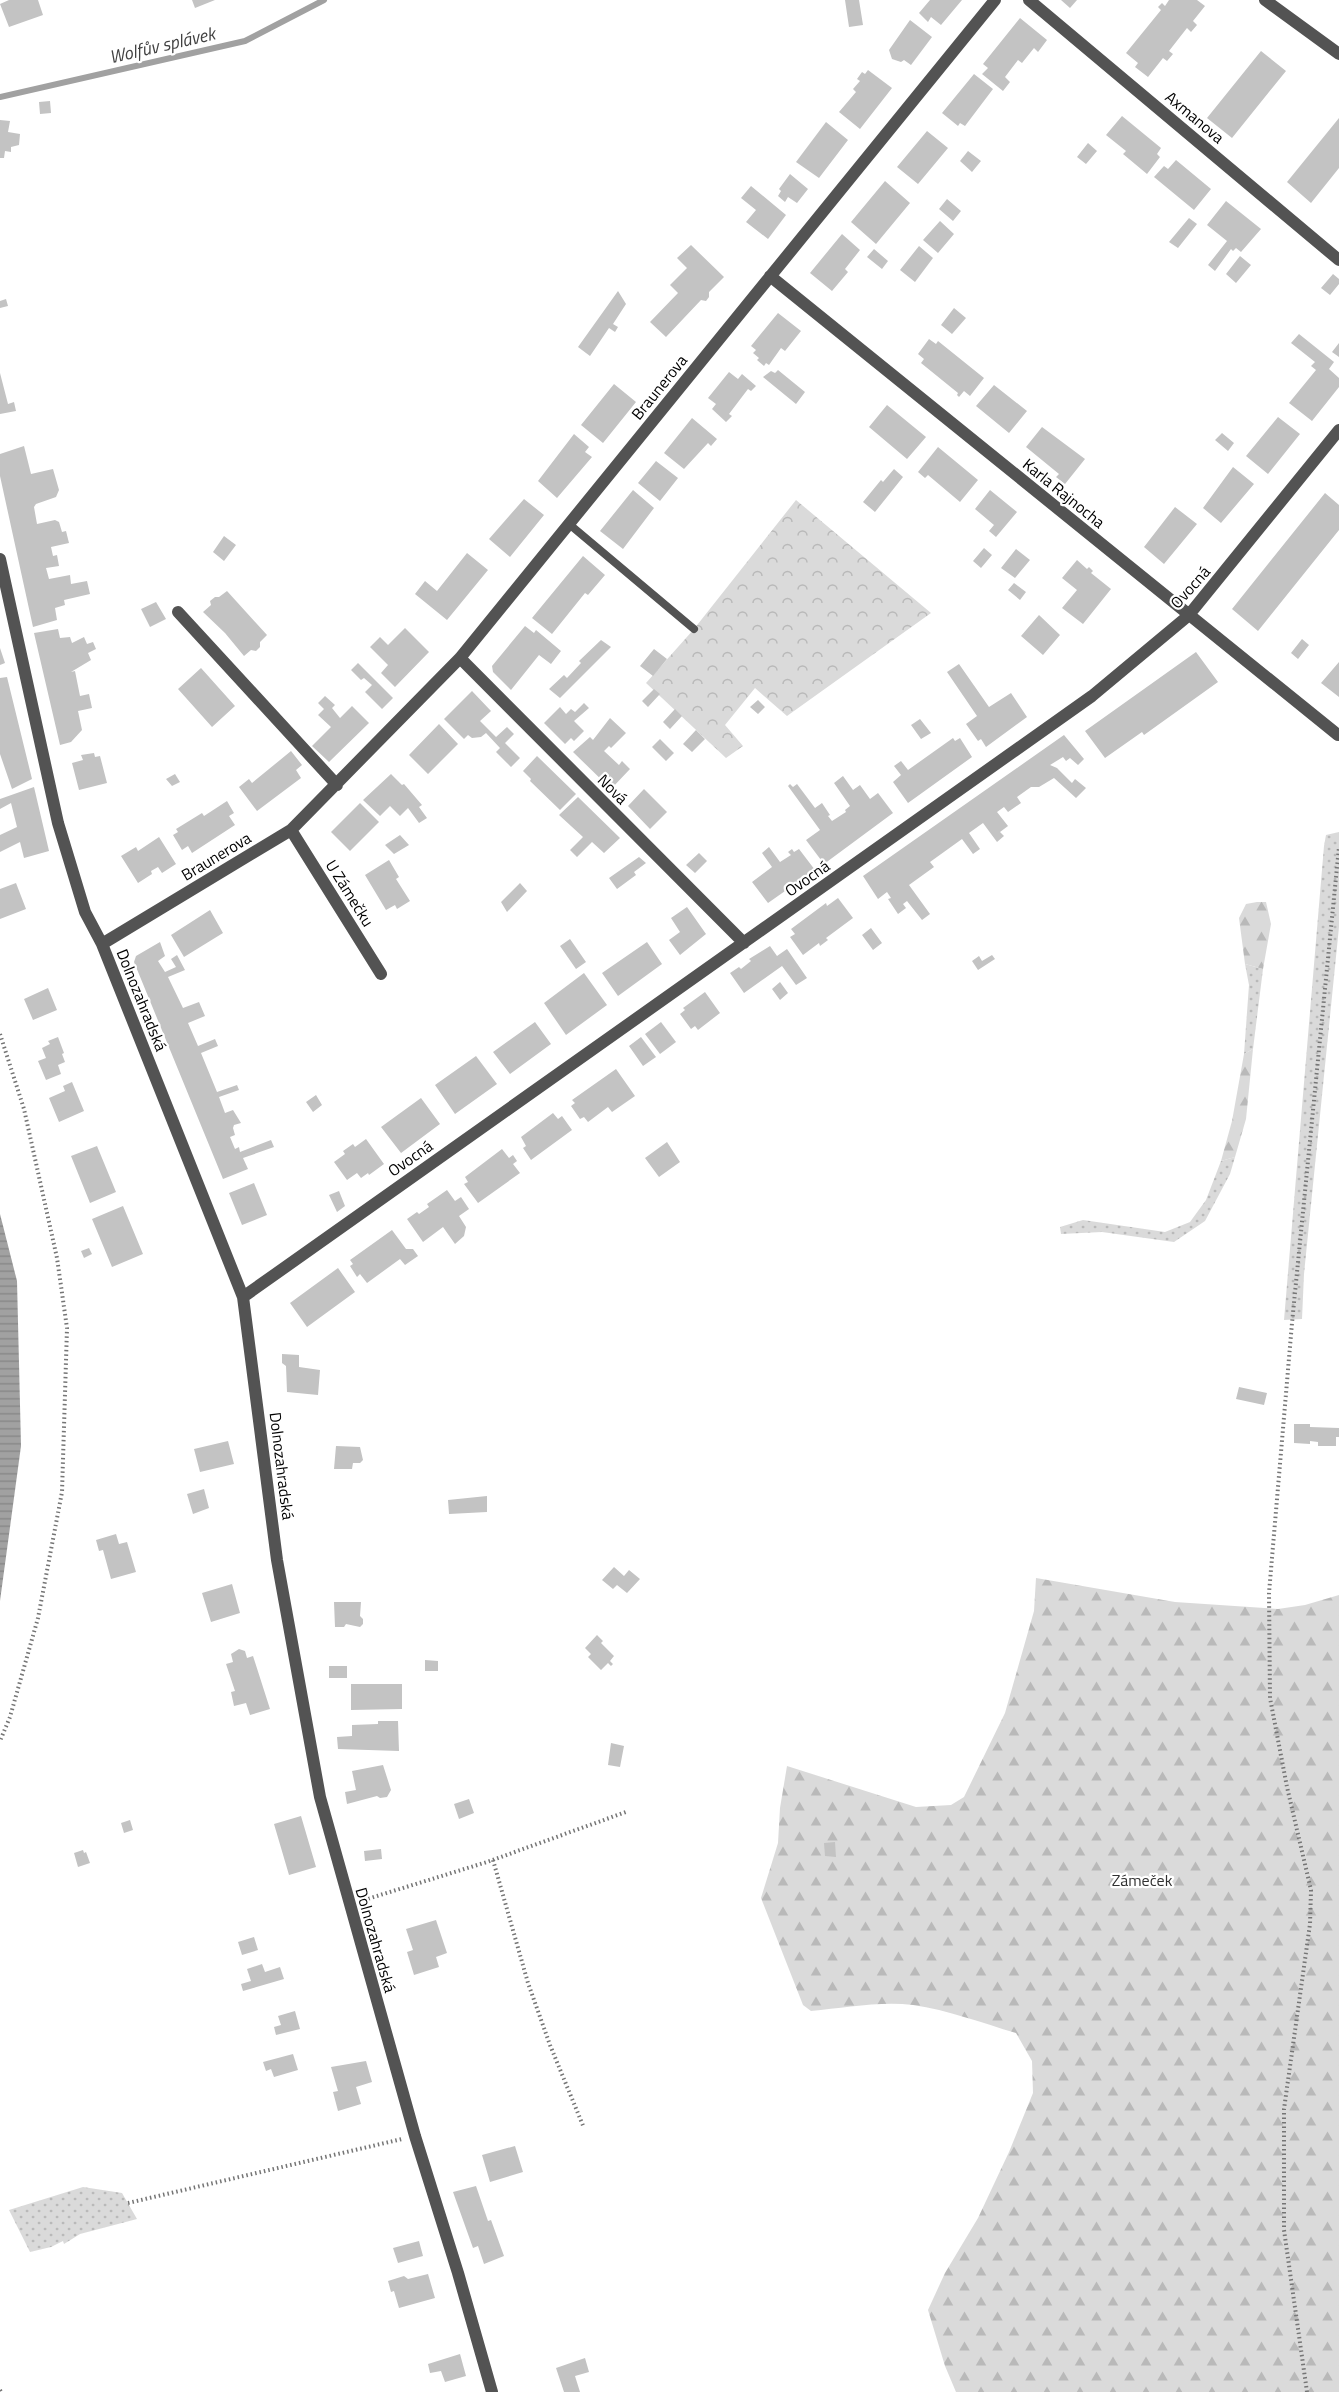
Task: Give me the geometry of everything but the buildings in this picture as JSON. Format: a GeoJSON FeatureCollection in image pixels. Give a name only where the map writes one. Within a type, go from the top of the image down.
{"type":"FeatureCollection","features":[{"type":"Feature","properties":{"kind":"street","name":"Braunerova"},"geometry":{"type":"LineString","coordinates":[[102,944],[291,830],[460,658],[995,0]]}},
{"type":"Feature","properties":{"kind":"street","name":"Axmanova"},"geometry":{"type":"LineString","coordinates":[[1029,0],[1339,260]]}},
{"type":"Feature","properties":{"kind":"street"},"geometry":{"type":"LineString","coordinates":[[1265,0],[1339,54]]}},
{"type":"Feature","properties":{"kind":"street","name":"Karla Rajnocha"},"geometry":{"type":"LineString","coordinates":[[770,276],[1338,735]]}},
{"type":"Feature","properties":{"kind":"street","name":"Ovocná"},"geometry":{"type":"LineString","coordinates":[[243,1297],[1092,696],[1188,616],[1339,430]]}},
{"type":"Feature","properties":{"kind":"street","name":"Dolnozahradská"},"geometry":{"type":"LineString","coordinates":[[0,559],[58,823],[85,912],[102,944],[243,1297],[279,1571],[320,1797],[415,2136],[492,2392]]}},
{"type":"Feature","properties":{"kind":"street"},"geometry":{"type":"LineString","coordinates":[[178,612],[337,785]]}},
{"type":"Feature","properties":{"kind":"street","name":"Nová"},"geometry":{"type":"LineString","coordinates":[[460,658],[744,943]]}},
{"type":"Feature","properties":{"kind":"street","name":"U Zámečku"},"geometry":{"type":"LineString","coordinates":[[291,830],[381,974]]}},
{"type":"Feature","properties":{"kind":"lane"},"geometry":{"type":"LineString","coordinates":[[569,524],[694,628]]}},
{"type":"Feature","properties":{"kind":"path"},"geometry":{"type":"LineString","coordinates":[[1307,2392],[1284,2230],[1284,2109],[1310,1924],[1311,1890],[1287,1787],[1270,1698],[1269,1593],[1292,1323],[1339,847]]}},
{"type":"Feature","properties":{"kind":"path"},"geometry":{"type":"LineString","coordinates":[[0,1034],[24,1110],[57,1258],[67,1328],[62,1492],[38,1617],[10,1717],[0,1741]]}},
{"type":"Feature","properties":{"kind":"path"},"geometry":{"type":"LineString","coordinates":[[349,1905],[493,1860],[626,1812]]}},
{"type":"Feature","properties":{"kind":"path"},"geometry":{"type":"LineString","coordinates":[[493,1860],[528,1983],[550,2045],[584,2128]]}},
{"type":"Feature","properties":{"kind":"path"},"geometry":{"type":"LineString","coordinates":[[128,2203],[415,2136]]}},
{"type":"Feature","properties":{"kind":"green space"},"geometry":{"type":"Polygon","coordinates":[[[796,500],[931,613],[787,716],[755,688],[725,725],[743,746],[726,758],[646,683],[694,629],[796,500]]]}},
{"type":"Feature","properties":{"kind":"green space"},"geometry":{"type":"Polygon","coordinates":[[[1339,832],[1339,927],[1304,1274],[1302,1319],[1284,1320],[1324,846],[1326,835],[1339,832]]]}},
{"type":"Feature","properties":{"kind":"green space"},"geometry":{"type":"Polygon","coordinates":[[[1266,902],[1271,924],[1263,969],[1245,964],[1239,918],[1246,904],[1266,902]]]}},
{"type":"Feature","properties":{"kind":"green space"},"geometry":{"type":"Polygon","coordinates":[[[1245,964],[1263,969],[1253,1049],[1244,1054],[1249,985],[1245,964]]]}},
{"type":"Feature","properties":{"kind":"green space"},"geometry":{"type":"Polygon","coordinates":[[[1253,1049],[1246,1119],[1235,1157],[1221,1161],[1232,1121],[1244,1054],[1253,1049]]]}},
{"type":"Feature","properties":{"kind":"green space"},"geometry":{"type":"Polygon","coordinates":[[[1235,1157],[1230,1174],[1205,1221],[1174,1242],[1102,1232],[1061,1234],[1060,1227],[1083,1220],[1165,1232],[1190,1222],[1206,1200],[1221,1161],[1235,1157]]]}},
{"type":"Feature","properties":{"kind":"green space","name":"Zámeček"},"geometry":{"type":"Polygon","coordinates":[[[1036,1578],[1175,1602],[1278,1609],[1305,1605],[1339,1595],[1339,2392],[956,2392],[945,2366],[928,2310],[945,2273],[978,2218],[1009,2152],[1033,2093],[1032,2061],[1016,2033],[939,2010],[913,2005],[888,2004],[811,2011],[803,2005],[761,1898],[778,1843],[780,1808],[787,1766],[916,1807],[951,1805],[964,1797],[1005,1713],[1034,1611],[1036,1578]]]}},
{"type":"Feature","properties":{"kind":"green space"},"geometry":{"type":"Polygon","coordinates":[[[83,2187],[122,2193],[137,2219],[80,2234],[64,2244],[63,2241],[51,2247],[30,2252],[9,2210],[83,2187]]]}},
{"type":"Feature","properties":{"kind":"shaded area"},"geometry":{"type":"Polygon","coordinates":[[[0,1214],[17,1281],[21,1446],[0,1601],[0,1214]]]}},
{"type":"Feature","properties":{"kind":"waterway","name":"Wolfův splávek"},"geometry":{"type":"LineString","coordinates":[[0,97],[245,41],[324,0]]}}]}
